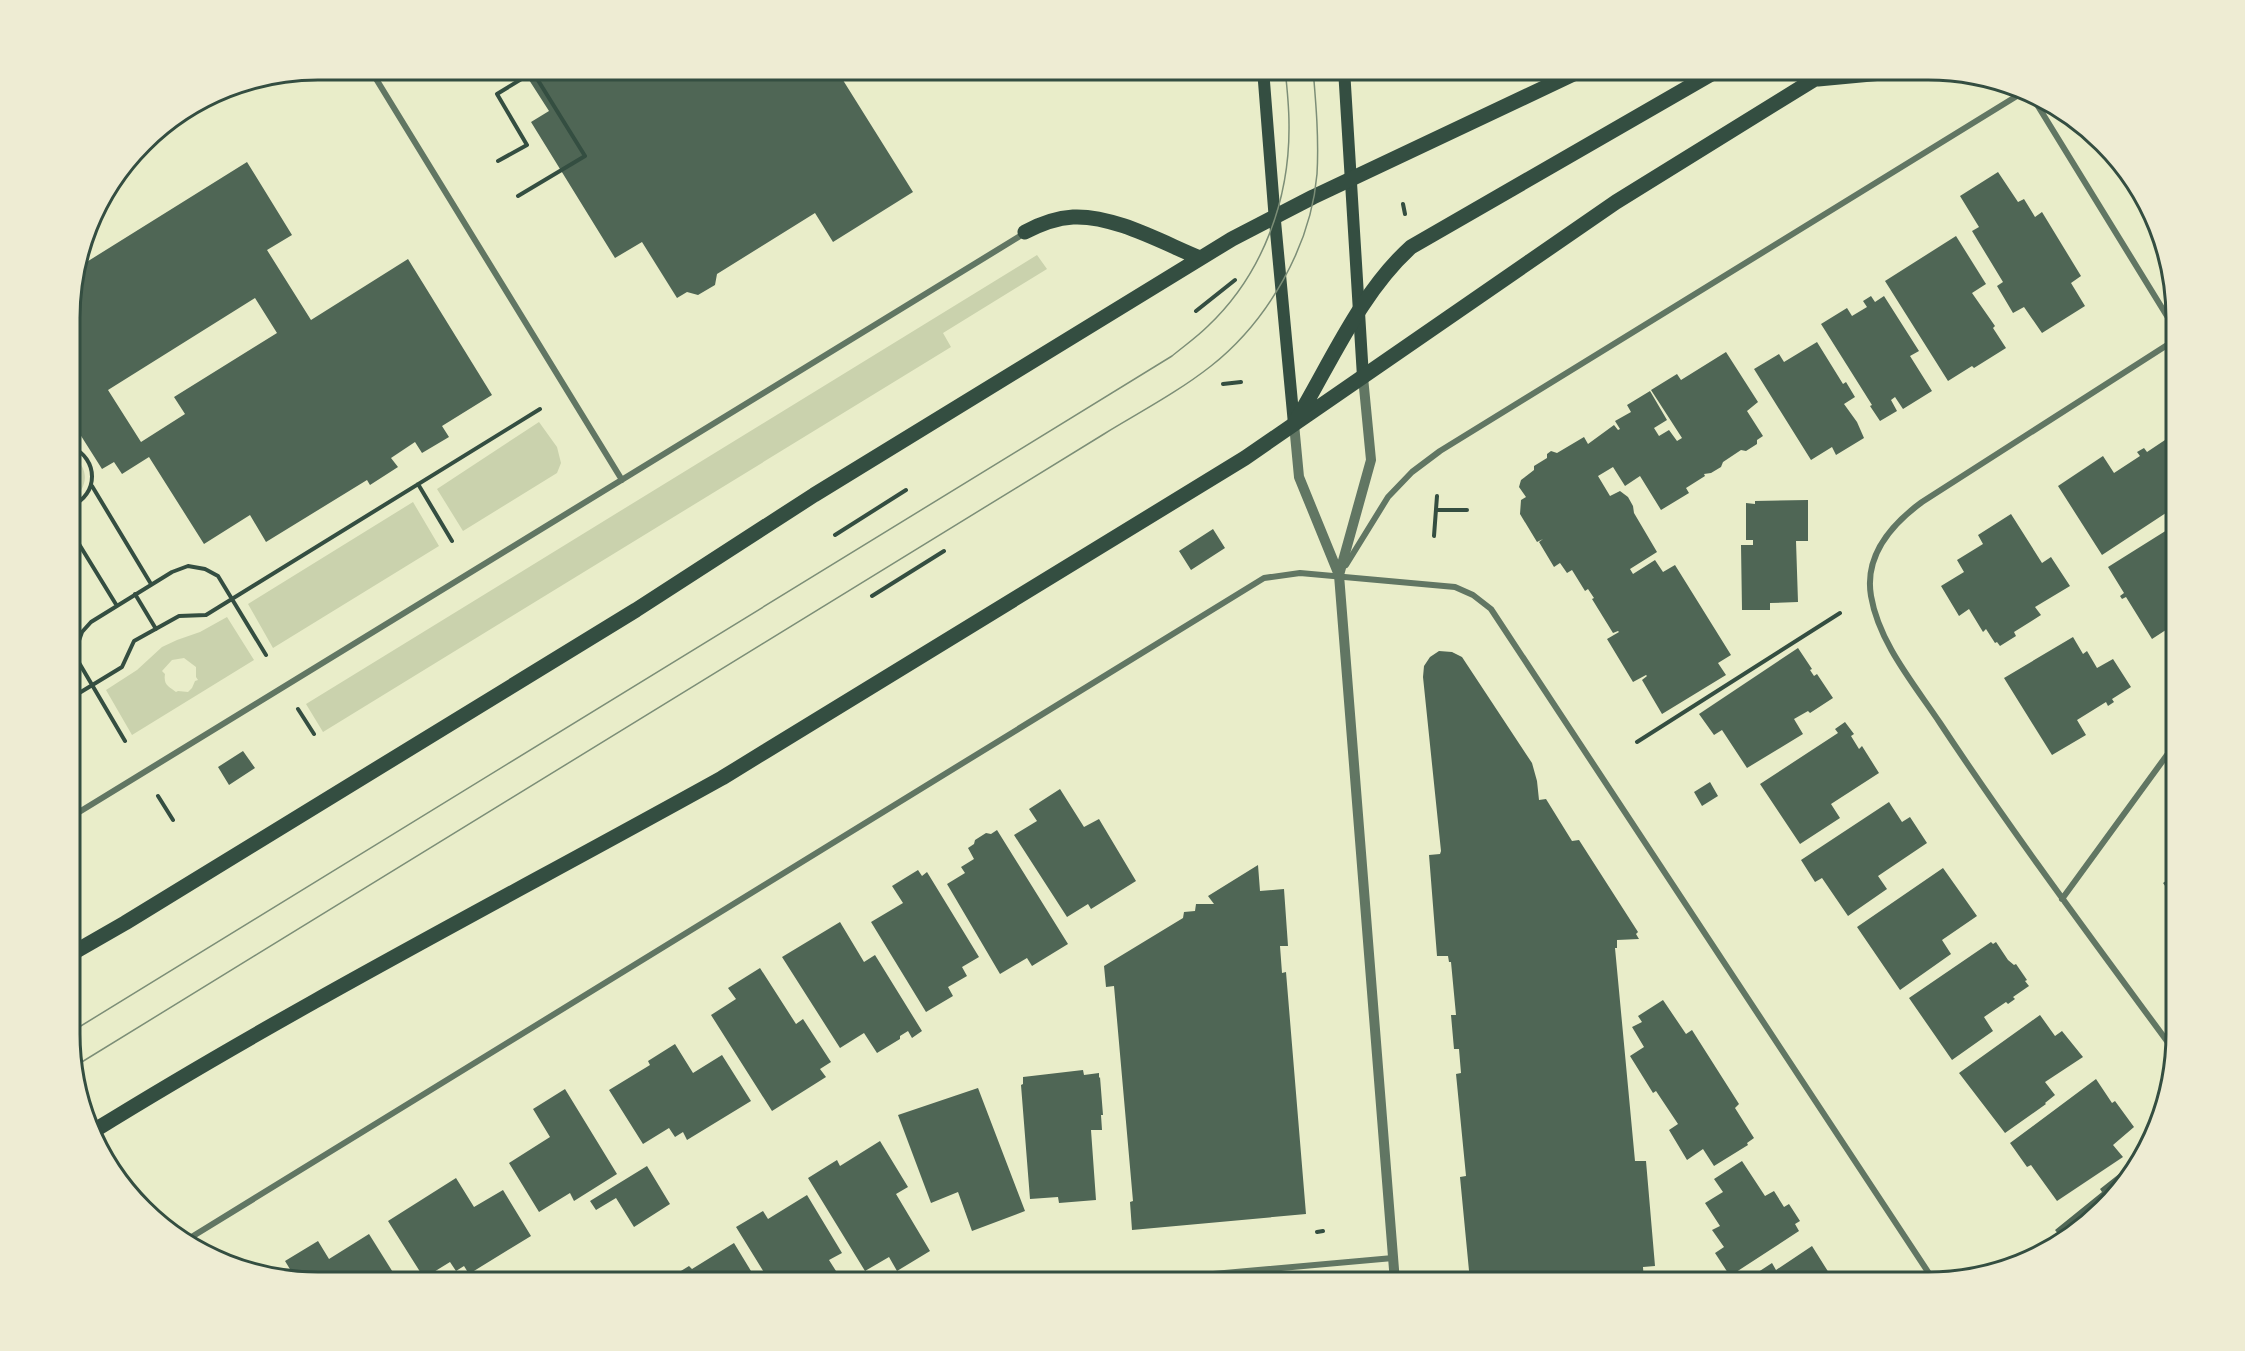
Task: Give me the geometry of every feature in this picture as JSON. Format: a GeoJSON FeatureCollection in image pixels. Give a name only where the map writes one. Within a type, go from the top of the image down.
{"type":"FeatureCollection","features":[{"type":"Feature","properties":{"kind":"main road"},"geometry":{"type":"LineString","coordinates":[[1264,80],[1294,424]]}},
{"type":"Feature","properties":{"kind":"main road"},"geometry":{"type":"LineString","coordinates":[[1345,80],[1363,376]]}},
{"type":"Feature","properties":{"kind":"main road"},"geometry":{"type":"LineString","coordinates":[[80,949],[547,665],[814,495],[1200,258],[1352,179],[1561,80]]}},
{"type":"Feature","properties":{"kind":"main road"},"geometry":{"type":"LineString","coordinates":[[1294,424],[1360,311],[1382,278],[1411,248],[1701,80]]}},
{"type":"Feature","properties":{"kind":"main road"},"geometry":{"type":"LineString","coordinates":[[99,1127],[265,1030],[722,778],[1228,468],[1616,202],[1813,80]]}},
{"type":"Feature","properties":{"kind":"main road"},"geometry":{"type":"LineString","coordinates":[[1025,232],[1054,220],[1090,217],[1125,227],[1200,258]]}},
{"type":"Feature","properties":{"kind":"street"},"geometry":{"type":"LineString","coordinates":[[377,80],[622,480]]}},
{"type":"Feature","properties":{"kind":"street"},"geometry":{"type":"LineString","coordinates":[[1339,575],[1388,497],[1412,472],[1440,451],[2015,97]]}},
{"type":"Feature","properties":{"kind":"street"},"geometry":{"type":"LineString","coordinates":[[2039,107],[2166,314]]}},
{"type":"Feature","properties":{"kind":"street"},"geometry":{"type":"LineString","coordinates":[[80,811],[1025,232]]}},
{"type":"Feature","properties":{"kind":"street"},"geometry":{"type":"LineString","coordinates":[[2166,346],[1901,517],[1882,539],[1872,566],[1870,594],[1877,621],[1890,648],[1998,811],[2166,1039]]}},
{"type":"Feature","properties":{"kind":"street"},"geometry":{"type":"LineString","coordinates":[[1339,575],[1371,460],[1363,376]]}},
{"type":"Feature","properties":{"kind":"street"},"geometry":{"type":"LineString","coordinates":[[1294,424],[1299,477],[1339,575],[1394,1272]]}},
{"type":"Feature","properties":{"kind":"street"},"geometry":{"type":"LineString","coordinates":[[193,1236],[1264,578],[1300,573],[1455,587],[1473,595],[1491,609],[1928,1272]]}},
{"type":"Feature","properties":{"kind":"street"},"geometry":{"type":"LineString","coordinates":[[2062,898],[2166,756]]}},
{"type":"Feature","properties":{"kind":"street"},"geometry":{"type":"LineString","coordinates":[[1236,1272],[1393,1258]]}},
{"type":"Feature","properties":{"kind":"path"},"geometry":{"type":"LineString","coordinates":[[498,161],[527,145],[497,94],[518,80]]}},
{"type":"Feature","properties":{"kind":"path"},"geometry":{"type":"LineString","coordinates":[[518,196],[585,156],[538,80]]}},
{"type":"Feature","properties":{"kind":"path"},"geometry":{"type":"LineString","coordinates":[[1196,311],[1235,280]]}},
{"type":"Feature","properties":{"kind":"path"},"geometry":{"type":"LineString","coordinates":[[1222,384],[1241,382]]}},
{"type":"Feature","properties":{"kind":"path"},"geometry":{"type":"LineString","coordinates":[[80,692],[122,667],[134,641],[179,616],[206,615],[540,409]]}},
{"type":"Feature","properties":{"kind":"path"},"geometry":{"type":"LineString","coordinates":[[80,451],[88,460],[93,472],[92,486],[80,502]]}},
{"type":"Feature","properties":{"kind":"path"},"geometry":{"type":"LineString","coordinates":[[418,484],[452,541]]}},
{"type":"Feature","properties":{"kind":"path"},"geometry":{"type":"LineString","coordinates":[[92,486],[151,584]]}},
{"type":"Feature","properties":{"kind":"path"},"geometry":{"type":"LineString","coordinates":[[835,535],[906,490]]}},
{"type":"Feature","properties":{"kind":"path"},"geometry":{"type":"LineString","coordinates":[[1434,536],[1437,496]]}},
{"type":"Feature","properties":{"kind":"path"},"geometry":{"type":"LineString","coordinates":[[1436,510],[1467,510]]}},
{"type":"Feature","properties":{"kind":"path"},"geometry":{"type":"LineString","coordinates":[[80,546],[117,606]]}},
{"type":"Feature","properties":{"kind":"path"},"geometry":{"type":"LineString","coordinates":[[872,596],[944,551]]}},
{"type":"Feature","properties":{"kind":"path"},"geometry":{"type":"LineString","coordinates":[[80,638],[91,622],[151,584],[188,566],[205,569],[218,576],[266,655]]}},
{"type":"Feature","properties":{"kind":"path"},"geometry":{"type":"LineString","coordinates":[[135,594],[156,629]]}},
{"type":"Feature","properties":{"kind":"path"},"geometry":{"type":"LineString","coordinates":[[1637,742],[1840,613]]}},
{"type":"Feature","properties":{"kind":"path"},"geometry":{"type":"LineString","coordinates":[[80,665],[125,741]]}},
{"type":"Feature","properties":{"kind":"path"},"geometry":{"type":"LineString","coordinates":[[298,708],[314,735]]}},
{"type":"Feature","properties":{"kind":"path"},"geometry":{"type":"LineString","coordinates":[[158,796],[173,820]]}},
{"type":"Feature","properties":{"kind":"path"},"geometry":{"type":"LineString","coordinates":[[1317,1232],[1323,1231]]}},
{"type":"Feature","properties":{"kind":"green space"},"geometry":{"type":"Polygon","coordinates":[[[1037,255],[1047,269],[943,333],[951,347],[323,732],[306,704],[1037,255]]]}},
{"type":"Feature","properties":{"kind":"green space"},"geometry":{"type":"Polygon","coordinates":[[[539,422],[557,447],[561,463],[557,473],[463,531],[437,489],[539,422]]]}},
{"type":"Feature","properties":{"kind":"green space"},"geometry":{"type":"Polygon","coordinates":[[[80,464],[85,478],[80,491],[80,464]]]}},
{"type":"Feature","properties":{"kind":"green space"},"geometry":{"type":"Polygon","coordinates":[[[413,502],[439,546],[273,648],[248,604],[413,502]]]}},
{"type":"Feature","properties":{"kind":"green space"},"geometry":{"type":"Polygon","coordinates":[[[227,617],[254,660],[132,735],[106,690],[137,670],[162,647],[200,632],[227,617]],[[184,658],[172,660],[162,671],[165,674],[166,684],[176,692],[188,692],[198,680],[196,667],[184,658]]]}},
{"type":"Feature","properties":{"kind":"building"},"geometry":{"type":"Polygon","coordinates":[[[529,80],[843,80],[913,192],[833,242],[815,213],[717,274],[715,285],[698,295],[687,292],[677,298],[642,242],[615,258],[531,122],[549,111],[529,80]]]}},
{"type":"Feature","properties":{"kind":"building"},"geometry":{"type":"Polygon","coordinates":[[[247,162],[292,235],[267,250],[311,320],[408,259],[492,395],[442,426],[449,437],[422,453],[415,442],[391,458],[398,467],[370,485],[367,480],[266,542],[250,515],[204,544],[149,457],[122,474],[114,462],[102,469],[80,434],[80,302],[86,262],[247,162]],[[255,298],[108,390],[141,442],[185,414],[174,397],[277,333],[255,298]]]}},
{"type":"Feature","properties":{"kind":"building"},"geometry":{"type":"Polygon","coordinates":[[[1998,172],[2018,202],[2024,199],[2035,217],[2042,212],[2081,276],[2071,283],[2085,306],[2042,333],[2024,307],[2013,313],[1997,286],[2003,282],[1972,231],[1979,227],[1960,196],[1998,172]]]}},
{"type":"Feature","properties":{"kind":"building"},"geometry":{"type":"Polygon","coordinates":[[[1956,236],[1986,284],[1972,293],[1995,326],[1993,328],[2006,348],[1948,381],[1885,281],[1956,236]]]}},
{"type":"Feature","properties":{"kind":"building"},"geometry":{"type":"Polygon","coordinates":[[[1871,296],[1875,302],[1884,296],[1919,351],[1910,356],[1932,391],[1903,409],[1895,397],[1891,400],[1897,411],[1880,421],[1821,324],[1847,308],[1852,316],[1867,307],[1863,301],[1871,296]]]}},
{"type":"Feature","properties":{"kind":"building"},"geometry":{"type":"Polygon","coordinates":[[[1817,342],[1843,384],[1846,382],[1855,397],[1844,404],[1857,422],[1864,438],[1836,455],[1832,447],[1811,460],[1754,369],[1779,354],[1784,362],[1817,342]]]}},
{"type":"Feature","properties":{"kind":"building"},"geometry":{"type":"Polygon","coordinates":[[[1726,352],[1758,402],[1747,411],[1763,436],[1757,440],[1757,444],[1746,451],[1741,450],[1723,462],[1721,467],[1704,474],[1705,476],[1686,488],[1689,493],[1661,510],[1640,476],[1625,486],[1613,467],[1598,476],[1610,496],[1620,491],[1628,497],[1634,513],[1657,552],[1630,569],[1633,574],[1655,560],[1663,572],[1675,565],[1731,655],[1718,663],[1726,675],[1662,714],[1642,680],[1647,676],[1633,682],[1607,639],[1619,632],[1613,633],[1588,589],[1585,591],[1572,570],[1567,573],[1560,563],[1554,567],[1539,542],[1543,539],[1537,542],[1520,514],[1521,500],[1526,497],[1519,487],[1521,480],[1534,470],[1534,466],[1547,458],[1547,454],[1551,451],[1557,453],[1584,437],[1588,444],[1614,425],[1618,430],[1620,429],[1615,421],[1631,412],[1627,405],[1650,391],[1667,420],[1654,428],[1659,436],[1669,430],[1677,441],[1682,438],[1651,390],[1677,374],[1681,380],[1726,352]]]}},
{"type":"Feature","properties":{"kind":"building"},"geometry":{"type":"Polygon","coordinates":[[[2166,439],[2166,513],[2102,555],[2058,486],[2103,456],[2114,473],[2140,456],[2137,452],[2144,448],[2147,452],[2166,439]]]}},
{"type":"Feature","properties":{"kind":"building"},"geometry":{"type":"Polygon","coordinates":[[[1808,500],[1808,541],[1796,541],[1798,602],[1770,603],[1770,610],[1742,610],[1741,545],[1753,545],[1753,540],[1746,540],[1746,503],[1808,500]]]}},
{"type":"Feature","properties":{"kind":"building"},"geometry":{"type":"Polygon","coordinates":[[[2011,514],[2042,563],[2051,557],[2070,586],[2035,607],[2041,615],[2014,632],[2016,636],[2000,646],[1997,642],[1995,643],[1986,629],[1983,632],[1969,609],[1959,616],[1941,586],[1964,572],[1957,560],[1983,544],[1978,535],[2011,514]]]}},
{"type":"Feature","properties":{"kind":"building"},"geometry":{"type":"Polygon","coordinates":[[[1213,529],[1225,548],[1191,570],[1179,551],[1213,529]]]}},
{"type":"Feature","properties":{"kind":"building"},"geometry":{"type":"Polygon","coordinates":[[[2166,531],[2166,630],[2152,639],[2126,597],[2122,599],[2120,596],[2124,593],[2108,567],[2166,531]]]}},
{"type":"Feature","properties":{"kind":"building"},"geometry":{"type":"Polygon","coordinates":[[[2073,637],[2083,654],[2087,651],[2097,668],[2113,659],[2131,687],[2112,699],[2114,702],[2108,706],[2106,702],[2077,720],[2086,735],[2052,755],[2004,678],[2073,637]]]}},
{"type":"Feature","properties":{"kind":"building"},"geometry":{"type":"Polygon","coordinates":[[[1798,648],[1814,676],[1817,674],[1833,698],[1810,713],[1808,711],[1794,719],[1803,734],[1747,768],[1722,730],[1714,735],[1699,714],[1798,648]]]}},
{"type":"Feature","properties":{"kind":"building"},"geometry":{"type":"Polygon","coordinates":[[[1439,651],[1452,652],[1462,657],[1532,763],[1539,800],[1546,799],[1572,841],[1579,840],[1638,932],[1636,934],[1639,939],[1617,940],[1617,948],[1615,948],[1635,1161],[1646,1161],[1655,1266],[1643,1267],[1643,1272],[1469,1272],[1460,1177],[1466,1176],[1456,1074],[1461,1073],[1459,1049],[1454,1049],[1451,1015],[1456,1015],[1451,962],[1448,956],[1437,956],[1429,855],[1440,854],[1441,851],[1423,677],[1424,666],[1430,657],[1439,651]]]}},
{"type":"Feature","properties":{"kind":"building"},"geometry":{"type":"Polygon","coordinates":[[[1845,722],[1854,734],[1851,736],[1859,749],[1862,746],[1879,773],[1831,804],[1840,818],[1800,844],[1760,784],[1838,733],[1835,729],[1845,722]]]}},
{"type":"Feature","properties":{"kind":"building"},"geometry":{"type":"Polygon","coordinates":[[[243,751],[255,768],[229,785],[218,767],[243,751]]]}},
{"type":"Feature","properties":{"kind":"building"},"geometry":{"type":"Polygon","coordinates":[[[1710,782],[1718,796],[1702,806],[1694,792],[1710,782]]]}},
{"type":"Feature","properties":{"kind":"building"},"geometry":{"type":"Polygon","coordinates":[[[1060,789],[1084,827],[1099,819],[1136,881],[1091,909],[1088,904],[1067,917],[1014,835],[1037,821],[1029,809],[1060,789]]]}},
{"type":"Feature","properties":{"kind":"building"},"geometry":{"type":"Polygon","coordinates":[[[1889,802],[1902,822],[1910,817],[1927,843],[1878,876],[1887,889],[1848,916],[1822,878],[1815,882],[1801,860],[1889,802]]]}},
{"type":"Feature","properties":{"kind":"building"},"geometry":{"type":"Polygon","coordinates":[[[997,830],[1068,944],[1032,966],[1027,958],[1000,974],[947,884],[965,873],[961,867],[974,859],[968,848],[974,844],[975,840],[986,833],[991,834],[997,830]]]}},
{"type":"Feature","properties":{"kind":"building"},"geometry":{"type":"Polygon","coordinates":[[[1258,865],[1260,891],[1284,889],[1288,946],[1280,946],[1282,973],[1286,972],[1306,1214],[1132,1230],[1130,1202],[1133,1201],[1114,986],[1106,987],[1104,966],[1183,918],[1184,912],[1195,911],[1196,904],[1214,904],[1208,896],[1258,865]]]}},
{"type":"Feature","properties":{"kind":"building"},"geometry":{"type":"Polygon","coordinates":[[[1943,868],[1977,916],[1942,940],[1951,954],[1900,990],[1857,927],[1943,868]]]}},
{"type":"Feature","properties":{"kind":"building"},"geometry":{"type":"Polygon","coordinates":[[[918,870],[922,876],[927,872],[979,957],[962,967],[967,976],[948,987],[953,996],[926,1012],[871,922],[903,903],[892,886],[918,870]]]}},
{"type":"Feature","properties":{"kind":"building"},"geometry":{"type":"Polygon","coordinates":[[[840,922],[864,962],[875,955],[922,1031],[912,1038],[908,1031],[900,1036],[900,1039],[877,1053],[864,1033],[840,1048],[782,957],[840,922]]]}},
{"type":"Feature","properties":{"kind":"building"},"geometry":{"type":"Polygon","coordinates":[[[1991,942],[1993,944],[1996,942],[2008,960],[2016,964],[2029,986],[2013,997],[2015,999],[2008,1004],[2006,1002],[1984,1017],[1993,1031],[1952,1060],[1909,998],[1991,942]]]}},
{"type":"Feature","properties":{"kind":"building"},"geometry":{"type":"Polygon","coordinates":[[[760,968],[796,1024],[803,1019],[831,1062],[820,1069],[826,1077],[772,1111],[711,1015],[736,999],[728,988],[760,968]]]}},
{"type":"Feature","properties":{"kind":"building"},"geometry":{"type":"Polygon","coordinates":[[[1663,1000],[1686,1034],[1692,1030],[1739,1104],[1735,1108],[1754,1138],[1747,1143],[1748,1145],[1714,1166],[1703,1149],[1687,1160],[1669,1130],[1678,1124],[1656,1091],[1653,1093],[1630,1056],[1644,1047],[1632,1027],[1642,1022],[1638,1016],[1663,1000]]]}},
{"type":"Feature","properties":{"kind":"building"},"geometry":{"type":"Polygon","coordinates":[[[2040,1015],[2055,1036],[2062,1031],[2083,1057],[2045,1082],[2055,1095],[2005,1133],[1959,1073],[2040,1015]]]}},
{"type":"Feature","properties":{"kind":"building"},"geometry":{"type":"Polygon","coordinates":[[[675,1044],[693,1073],[722,1055],[751,1101],[687,1140],[683,1132],[675,1137],[669,1128],[643,1144],[609,1090],[650,1065],[648,1061],[675,1044]]]}},
{"type":"Feature","properties":{"kind":"building"},"geometry":{"type":"Polygon","coordinates":[[[1083,1070],[1084,1075],[1099,1073],[1100,1077],[1102,1130],[1091,1130],[1096,1200],[1059,1203],[1058,1197],[1030,1199],[1021,1085],[1023,1077],[1083,1070]]]}},
{"type":"Feature","properties":{"kind":"building"},"geometry":{"type":"Polygon","coordinates":[[[2096,1079],[2112,1103],[2115,1101],[2134,1127],[2113,1145],[2123,1157],[2057,1201],[2031,1165],[2027,1167],[2010,1143],[2096,1079]]]}},
{"type":"Feature","properties":{"kind":"building"},"geometry":{"type":"Polygon","coordinates":[[[978,1088],[1025,1211],[972,1231],[958,1192],[931,1203],[898,1115],[978,1088]]]}},
{"type":"Feature","properties":{"kind":"building"},"geometry":{"type":"Polygon","coordinates":[[[565,1089],[617,1174],[574,1201],[570,1193],[539,1212],[509,1163],[550,1137],[533,1109],[565,1089]]]}},
{"type":"Feature","properties":{"kind":"building"},"geometry":{"type":"Polygon","coordinates":[[[880,1141],[908,1187],[896,1194],[930,1251],[897,1271],[889,1257],[865,1271],[808,1178],[837,1160],[840,1166],[880,1141]]]}},
{"type":"Feature","properties":{"kind":"building"},"geometry":{"type":"Polygon","coordinates":[[[1742,1161],[1765,1196],[1774,1191],[1784,1207],[1789,1204],[1800,1221],[1795,1224],[1799,1231],[1736,1272],[1727,1272],[1715,1253],[1724,1247],[1712,1230],[1720,1226],[1705,1203],[1723,1192],[1714,1179],[1742,1161]]]}},
{"type":"Feature","properties":{"kind":"building"},"geometry":{"type":"Polygon","coordinates":[[[647,1166],[670,1204],[634,1227],[616,1198],[596,1210],[590,1201],[647,1166]]]}},
{"type":"Feature","properties":{"kind":"building"},"geometry":{"type":"Polygon","coordinates":[[[2119,1174],[2096,1202],[2057,1233],[2055,1230],[2102,1192],[2100,1189],[2119,1174]]]}},
{"type":"Feature","properties":{"kind":"building"},"geometry":{"type":"Polygon","coordinates":[[[456,1178],[474,1207],[503,1190],[531,1236],[472,1272],[468,1272],[464,1266],[456,1271],[450,1262],[434,1272],[420,1272],[388,1221],[456,1178]]]}},
{"type":"Feature","properties":{"kind":"building"},"geometry":{"type":"Polygon","coordinates":[[[807,1195],[842,1253],[829,1260],[837,1272],[764,1272],[736,1227],[763,1211],[768,1219],[807,1195]]]}},
{"type":"Feature","properties":{"kind":"building"},"geometry":{"type":"Polygon","coordinates":[[[369,1234],[393,1272],[302,1271],[290,1269],[285,1261],[318,1241],[329,1259],[369,1234]]]}},
{"type":"Feature","properties":{"kind":"building"},"geometry":{"type":"Polygon","coordinates":[[[734,1243],[751,1271],[679,1272],[689,1266],[692,1269],[734,1243]]]}},
{"type":"Feature","properties":{"kind":"building"},"geometry":{"type":"Polygon","coordinates":[[[1812,1246],[1828,1272],[1758,1272],[1772,1263],[1776,1270],[1812,1246]]]}},
{"type":"Feature","properties":{"kind":"tram line"},"geometry":{"type":"LineString","coordinates":[[80,1026],[1172,356],[1204,330],[1227,305],[1244,283],[1270,234],[1284,180],[1288,152],[1289,117],[1286,80]]}},
{"type":"Feature","properties":{"kind":"tram line"},"geometry":{"type":"LineString","coordinates":[[82,1062],[1159,401],[1211,366],[1232,348],[1268,304],[1296,255],[1306,228],[1317,174],[1314,80]]}}]}
